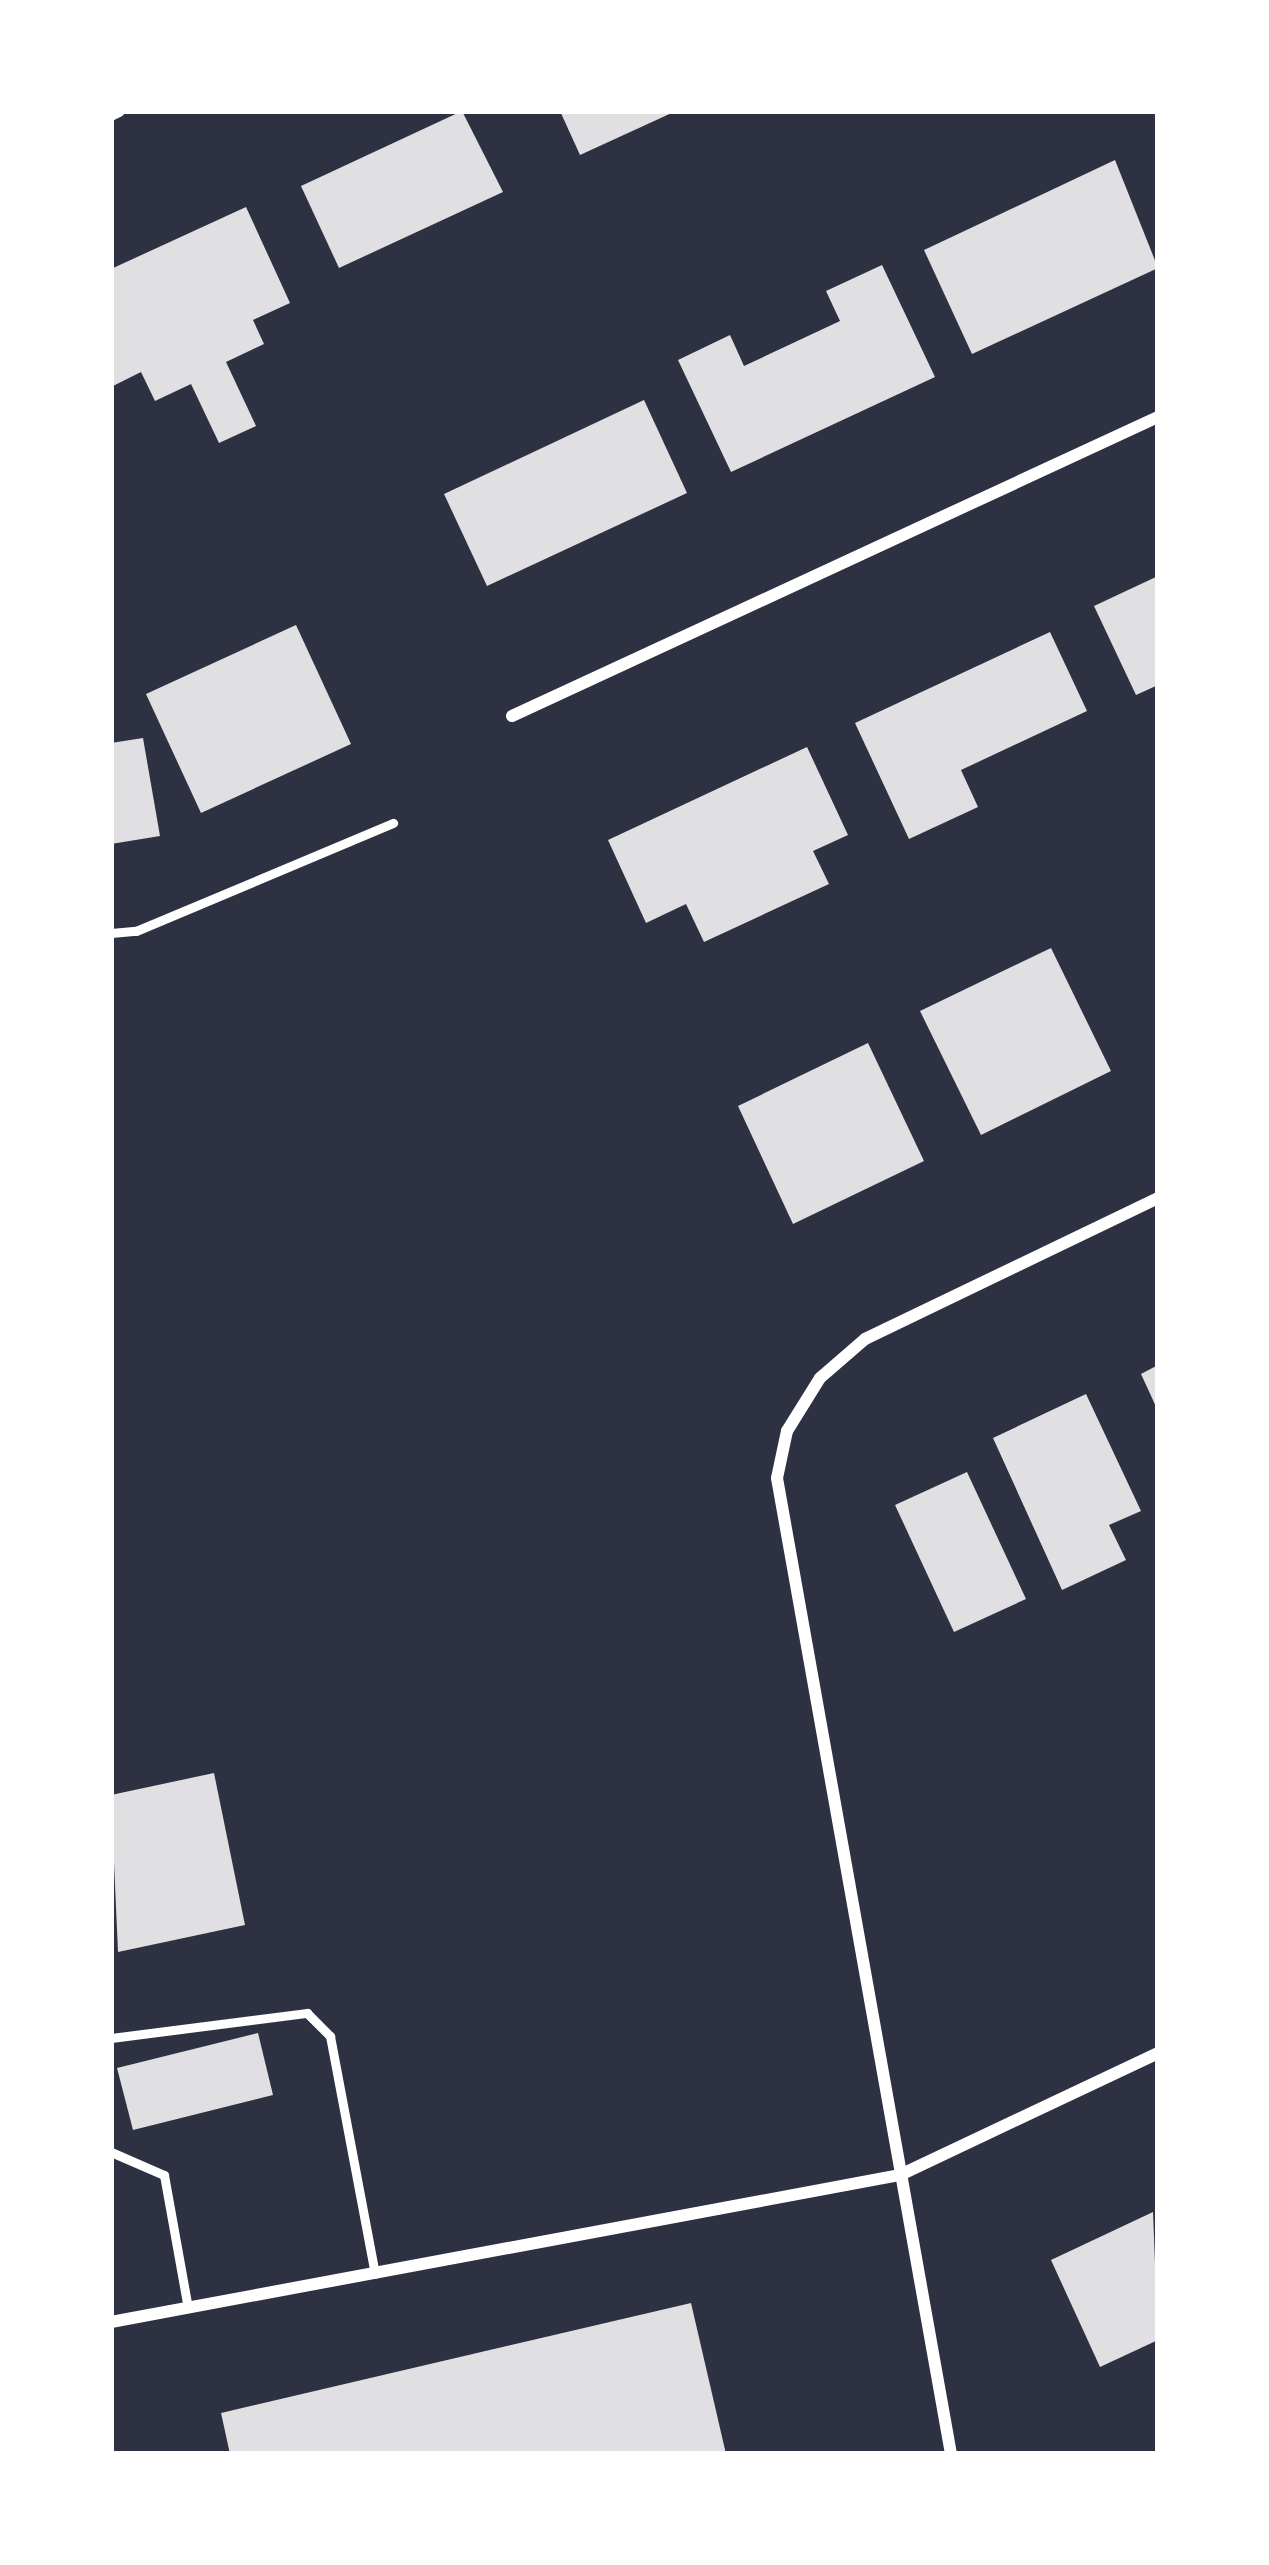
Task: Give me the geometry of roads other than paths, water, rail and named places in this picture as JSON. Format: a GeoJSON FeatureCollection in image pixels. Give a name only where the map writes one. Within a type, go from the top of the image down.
{"type":"FeatureCollection","features":[{"type":"Feature","properties":{"kind":"street"},"geometry":{"type":"LineString","coordinates":[[512,716],[1158,417]]}},
{"type":"Feature","properties":{"kind":"street"},"geometry":{"type":"LineString","coordinates":[[951,2454],[784,1549],[777,1478],[787,1431],[820,1378],[865,1339],[1158,1198]]}},
{"type":"Feature","properties":{"kind":"street"},"geometry":{"type":"LineString","coordinates":[[111,2322],[900,2175],[1158,2054]]}},
{"type":"Feature","properties":{"kind":"lane"},"geometry":{"type":"LineString","coordinates":[[111,933],[136,931],[393,823]]}},
{"type":"Feature","properties":{"kind":"lane"},"geometry":{"type":"LineString","coordinates":[[111,2038],[307,2013],[330,2036],[375,2274]]}},
{"type":"Feature","properties":{"kind":"lane"},"geometry":{"type":"LineString","coordinates":[[111,2152],[164,2175],[188,2308]]}}]}
